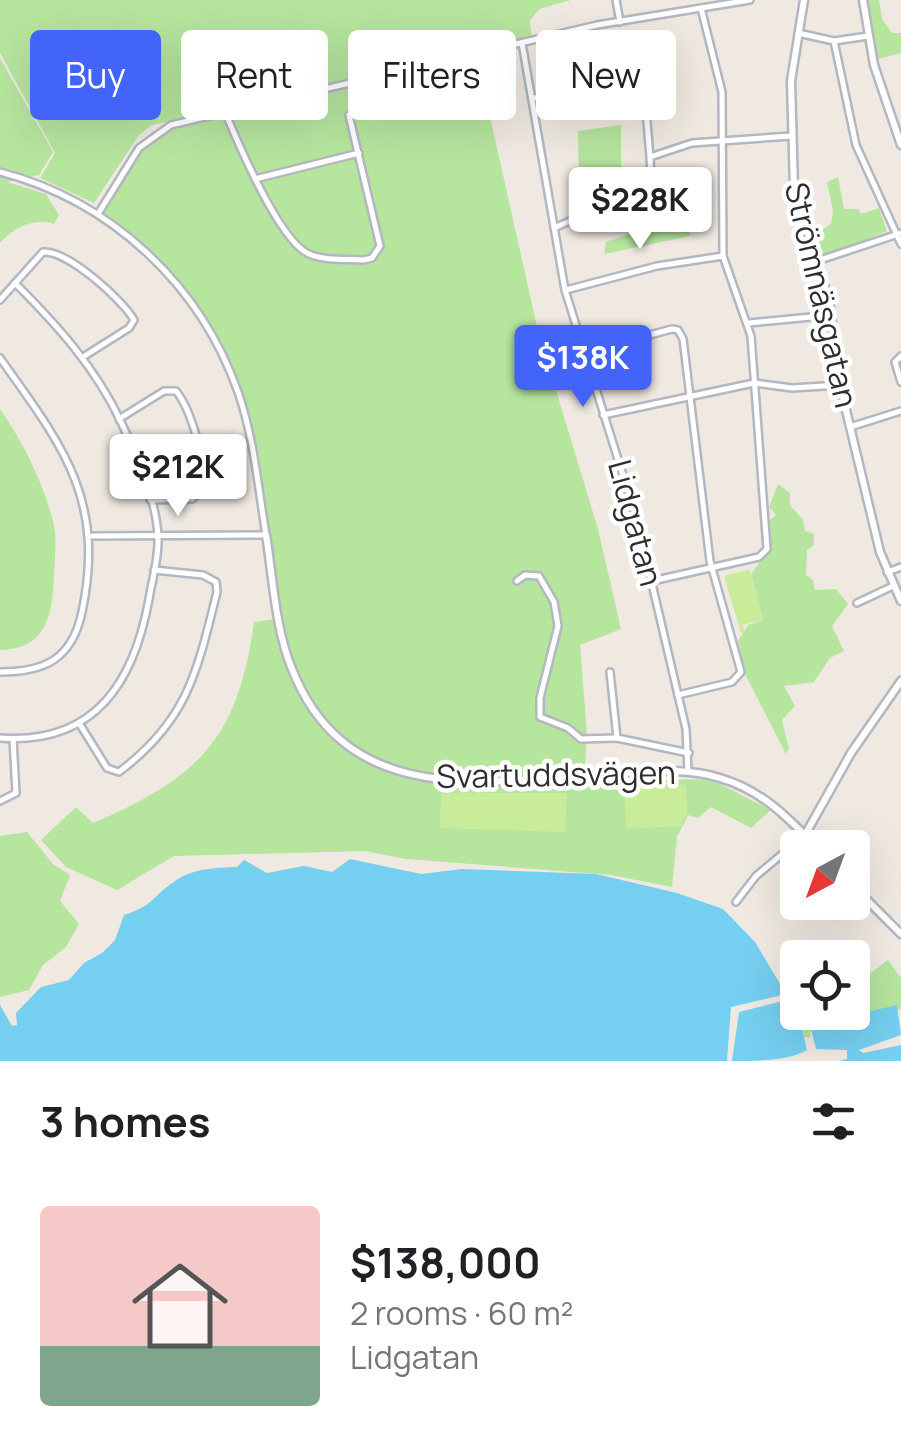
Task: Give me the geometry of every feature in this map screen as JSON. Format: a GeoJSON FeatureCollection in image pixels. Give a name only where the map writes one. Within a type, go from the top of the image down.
{"type":"FeatureCollection","features":[{"type":"Feature","properties":{"kind":"street"},"geometry":{"type":"LineString","coordinates":[[616,0],[620,22]]}},
{"type":"Feature","properties":{"kind":"street"},"geometry":{"type":"LineString","coordinates":[[328,88],[620,22],[750,0]]}},
{"type":"Feature","properties":{"kind":"street","name":"Strömnäsgatan"},"geometry":{"type":"LineString","coordinates":[[804,0],[791,81],[794,187],[831,316],[840,385],[887,572],[901,601]]}},
{"type":"Feature","properties":{"kind":"street"},"geometry":{"type":"LineString","coordinates":[[863,0],[868,36],[901,145]]}},
{"type":"Feature","properties":{"kind":"street"},"geometry":{"type":"LineString","coordinates":[[652,581],[760,558],[767,549],[748,323],[723,256],[722,92],[704,5]]}},
{"type":"Feature","properties":{"kind":"street"},"geometry":{"type":"LineString","coordinates":[[798,33],[834,41],[868,36]]}},
{"type":"Feature","properties":{"kind":"street"},"geometry":{"type":"LineString","coordinates":[[834,41],[856,145],[901,244]]}},
{"type":"Feature","properties":{"kind":"street","name":"Lidgatan"},"geometry":{"type":"LineString","coordinates":[[522,43],[565,290],[582,354],[628,485],[678,695],[689,753],[688,772]]}},
{"type":"Feature","properties":{"kind":"street"},"geometry":{"type":"LineString","coordinates":[[532,98],[642,94],[651,181],[646,187],[554,228]]}},
{"type":"Feature","properties":{"kind":"street"},"geometry":{"type":"LineString","coordinates":[[98,214],[148,137],[192,120]]}},
{"type":"Feature","properties":{"kind":"street"},"geometry":{"type":"LineString","coordinates":[[229,120],[255,179],[305,252],[369,259],[380,246],[351,120]]}},
{"type":"Feature","properties":{"kind":"street"},"geometry":{"type":"LineString","coordinates":[[650,156],[692,144],[791,136]]}},
{"type":"Feature","properties":{"kind":"street"},"geometry":{"type":"LineString","coordinates":[[255,179],[359,152]]}},
{"type":"Feature","properties":{"kind":"street","name":"Svartuddsvägen"},"geometry":{"type":"LineString","coordinates":[[0,172],[43,186],[98,214],[157,261],[218,348],[244,412],[283,636],[300,687],[323,722],[367,758],[414,777],[450,782],[688,772],[724,779],[757,794],[799,830]]}},
{"type":"Feature","properties":{"kind":"street"},"geometry":{"type":"LineString","coordinates":[[817,260],[899,234]]}},
{"type":"Feature","properties":{"kind":"street"},"geometry":{"type":"LineString","coordinates":[[0,300],[36,256],[50,251],[119,300],[133,324],[84,358]]}},
{"type":"Feature","properties":{"kind":"street"},"geometry":{"type":"LineString","coordinates":[[565,290],[723,256]]}},
{"type":"Feature","properties":{"kind":"street"},"geometry":{"type":"LineString","coordinates":[[0,738],[43,736],[78,723],[104,703],[132,668],[158,537],[150,500],[120,419],[84,358],[15,283]]}},
{"type":"Feature","properties":{"kind":"street"},"geometry":{"type":"LineString","coordinates":[[748,323],[831,316]]}},
{"type":"Feature","properties":{"kind":"street"},"geometry":{"type":"LineString","coordinates":[[582,354],[678,330],[691,394],[712,570],[741,672],[732,682],[678,695]]}},
{"type":"Feature","properties":{"kind":"street"},"geometry":{"type":"LineString","coordinates":[[901,356],[895,362],[901,382]]}},
{"type":"Feature","properties":{"kind":"street"},"geometry":{"type":"LineString","coordinates":[[0,358],[58,443],[92,536],[85,598],[71,644],[43,669],[0,672]]}},
{"type":"Feature","properties":{"kind":"street"},"geometry":{"type":"LineString","coordinates":[[603,415],[754,383],[792,388],[840,385]]}},
{"type":"Feature","properties":{"kind":"street"},"geometry":{"type":"LineString","coordinates":[[120,419],[164,390],[176,391],[182,400],[195,440],[201,492],[192,499],[150,500]]}},
{"type":"Feature","properties":{"kind":"street"},"geometry":{"type":"LineString","coordinates":[[850,427],[901,411]]}},
{"type":"Feature","properties":{"kind":"street"},"geometry":{"type":"LineString","coordinates":[[92,536],[266,535]]}},
{"type":"Feature","properties":{"kind":"street"},"geometry":{"type":"LineString","coordinates":[[887,572],[901,566]]}},
{"type":"Feature","properties":{"kind":"street"},"geometry":{"type":"LineString","coordinates":[[78,723],[107,768],[120,772],[160,738],[190,692],[216,582],[204,574],[154,570]]}},
{"type":"Feature","properties":{"kind":"street"},"geometry":{"type":"LineString","coordinates":[[516,582],[530,574],[538,576],[558,616],[540,698],[540,717],[581,738],[617,738],[689,753]]}},
{"type":"Feature","properties":{"kind":"street"},"geometry":{"type":"LineString","coordinates":[[857,603],[893,586]]}},
{"type":"Feature","properties":{"kind":"street"},"geometry":{"type":"LineString","coordinates":[[610,672],[617,738]]}},
{"type":"Feature","properties":{"kind":"street"},"geometry":{"type":"LineString","coordinates":[[808,830],[858,742],[901,682]]}},
{"type":"Feature","properties":{"kind":"street"},"geometry":{"type":"LineString","coordinates":[[0,801],[16,792],[13,739]]}},
{"type":"Feature","properties":{"kind":"street"},"geometry":{"type":"LineString","coordinates":[[736,902],[756,876],[780,856]]}},
{"type":"Feature","properties":{"kind":"street"},"geometry":{"type":"LineString","coordinates":[[870,903],[901,934]]}},
{"type":"Feature","properties":{"kind":"green space"},"geometry":{"type":"Polygon","coordinates":[[[0,0],[571,0],[539,9],[530,21],[532,42],[516,45],[516,30],[348,30],[348,82],[328,87],[328,30],[181,30],[181,119],[152,125],[139,135],[94,203],[40,178],[55,153],[37,120],[161,120],[161,30],[30,30],[30,108],[0,53],[0,0]]]}},
{"type":"Feature","properties":{"kind":"green space"},"geometry":{"type":"Polygon","coordinates":[[[868,0],[879,0],[882,19],[892,33],[901,33],[901,53],[878,59],[868,0]]]}},
{"type":"Feature","properties":{"kind":"green space"},"geometry":{"type":"Polygon","coordinates":[[[0,58],[30,111],[30,120],[35,120],[53,152],[39,175],[7,182],[46,194],[59,215],[54,224],[25,225],[0,243],[0,58]]]}},
{"type":"Feature","properties":{"kind":"green space"},"geometry":{"type":"Polygon","coordinates":[[[348,85],[348,120],[491,120],[538,331],[598,529],[621,629],[580,645],[587,735],[584,780],[578,782],[710,779],[771,810],[751,828],[711,807],[698,818],[688,815],[677,837],[672,887],[611,875],[406,859],[365,851],[174,856],[117,890],[66,867],[41,840],[76,807],[93,823],[160,789],[207,750],[237,697],[254,622],[276,619],[284,663],[291,677],[248,440],[220,358],[200,321],[173,285],[139,250],[96,215],[139,149],[155,135],[203,120],[328,120],[328,89],[348,85]]]}},
{"type":"Feature","properties":{"kind":"green space"},"geometry":{"type":"Polygon","coordinates":[[[621,125],[621,170],[579,187],[578,131],[621,125]]]}},
{"type":"Feature","properties":{"kind":"green space"},"geometry":{"type":"Polygon","coordinates":[[[696,170],[690,236],[604,254],[606,242],[647,227],[665,214],[679,173],[696,170]]]}},
{"type":"Feature","properties":{"kind":"green space"},"geometry":{"type":"Polygon","coordinates":[[[838,177],[844,209],[858,209],[861,214],[879,208],[887,231],[820,258],[811,237],[831,224],[833,211],[827,182],[838,177]]]}},
{"type":"Feature","properties":{"kind":"green space"},"geometry":{"type":"Polygon","coordinates":[[[0,409],[38,477],[53,521],[55,548],[51,603],[44,627],[28,643],[0,650],[0,409]]]}},
{"type":"Feature","properties":{"kind":"green space"},"geometry":{"type":"Polygon","coordinates":[[[778,484],[790,493],[790,505],[803,520],[805,531],[814,534],[814,545],[807,550],[806,575],[813,580],[815,590],[836,589],[848,604],[832,626],[844,651],[830,658],[814,682],[784,686],[795,706],[782,720],[789,749],[786,754],[745,674],[738,641],[748,625],[763,620],[751,574],[770,548],[768,522],[776,515],[769,507],[778,484]]]}},
{"type":"Feature","properties":{"kind":"green space"},"geometry":{"type":"Polygon","coordinates":[[[749,569],[763,620],[742,625],[745,632],[741,633],[724,576],[749,569]]]}},
{"type":"Feature","properties":{"kind":"green space"},"geometry":{"type":"Polygon","coordinates":[[[686,785],[687,813],[681,826],[626,829],[624,789],[686,785]]]}},
{"type":"Feature","properties":{"kind":"green space"},"geometry":{"type":"Polygon","coordinates":[[[441,793],[567,793],[565,832],[440,828],[441,793]]]}},
{"type":"Feature","properties":{"kind":"green space"},"geometry":{"type":"Polygon","coordinates":[[[27,832],[53,864],[70,875],[60,901],[79,924],[66,947],[43,965],[29,990],[0,997],[0,836],[27,832]]]}},
{"type":"Feature","properties":{"kind":"green space"},"geometry":{"type":"Polygon","coordinates":[[[888,960],[901,978],[901,1009],[870,1016],[870,973],[888,960]]]}},
{"type":"Feature","properties":{"kind":"water"},"geometry":{"type":"Polygon","coordinates":[[[350,859],[421,874],[462,869],[596,874],[677,893],[723,909],[755,942],[780,984],[780,995],[731,1007],[727,1061],[0,1061],[0,1005],[12,1026],[17,1025],[16,1013],[41,987],[69,980],[115,940],[124,915],[147,904],[189,873],[237,867],[244,860],[267,873],[304,866],[332,872],[350,859]]]}},
{"type":"Feature","properties":{"kind":"water"},"geometry":{"type":"Polygon","coordinates":[[[780,1002],[780,1030],[802,1030],[807,1050],[781,1058],[732,1061],[739,1012],[780,1002]]]}},
{"type":"Feature","properties":{"kind":"water"},"geometry":{"type":"Polygon","coordinates":[[[897,1005],[901,1035],[859,1050],[863,1053],[901,1045],[901,1061],[839,1061],[847,1059],[847,1050],[816,1049],[811,1030],[870,1030],[870,1011],[897,1005]]]}}]}
